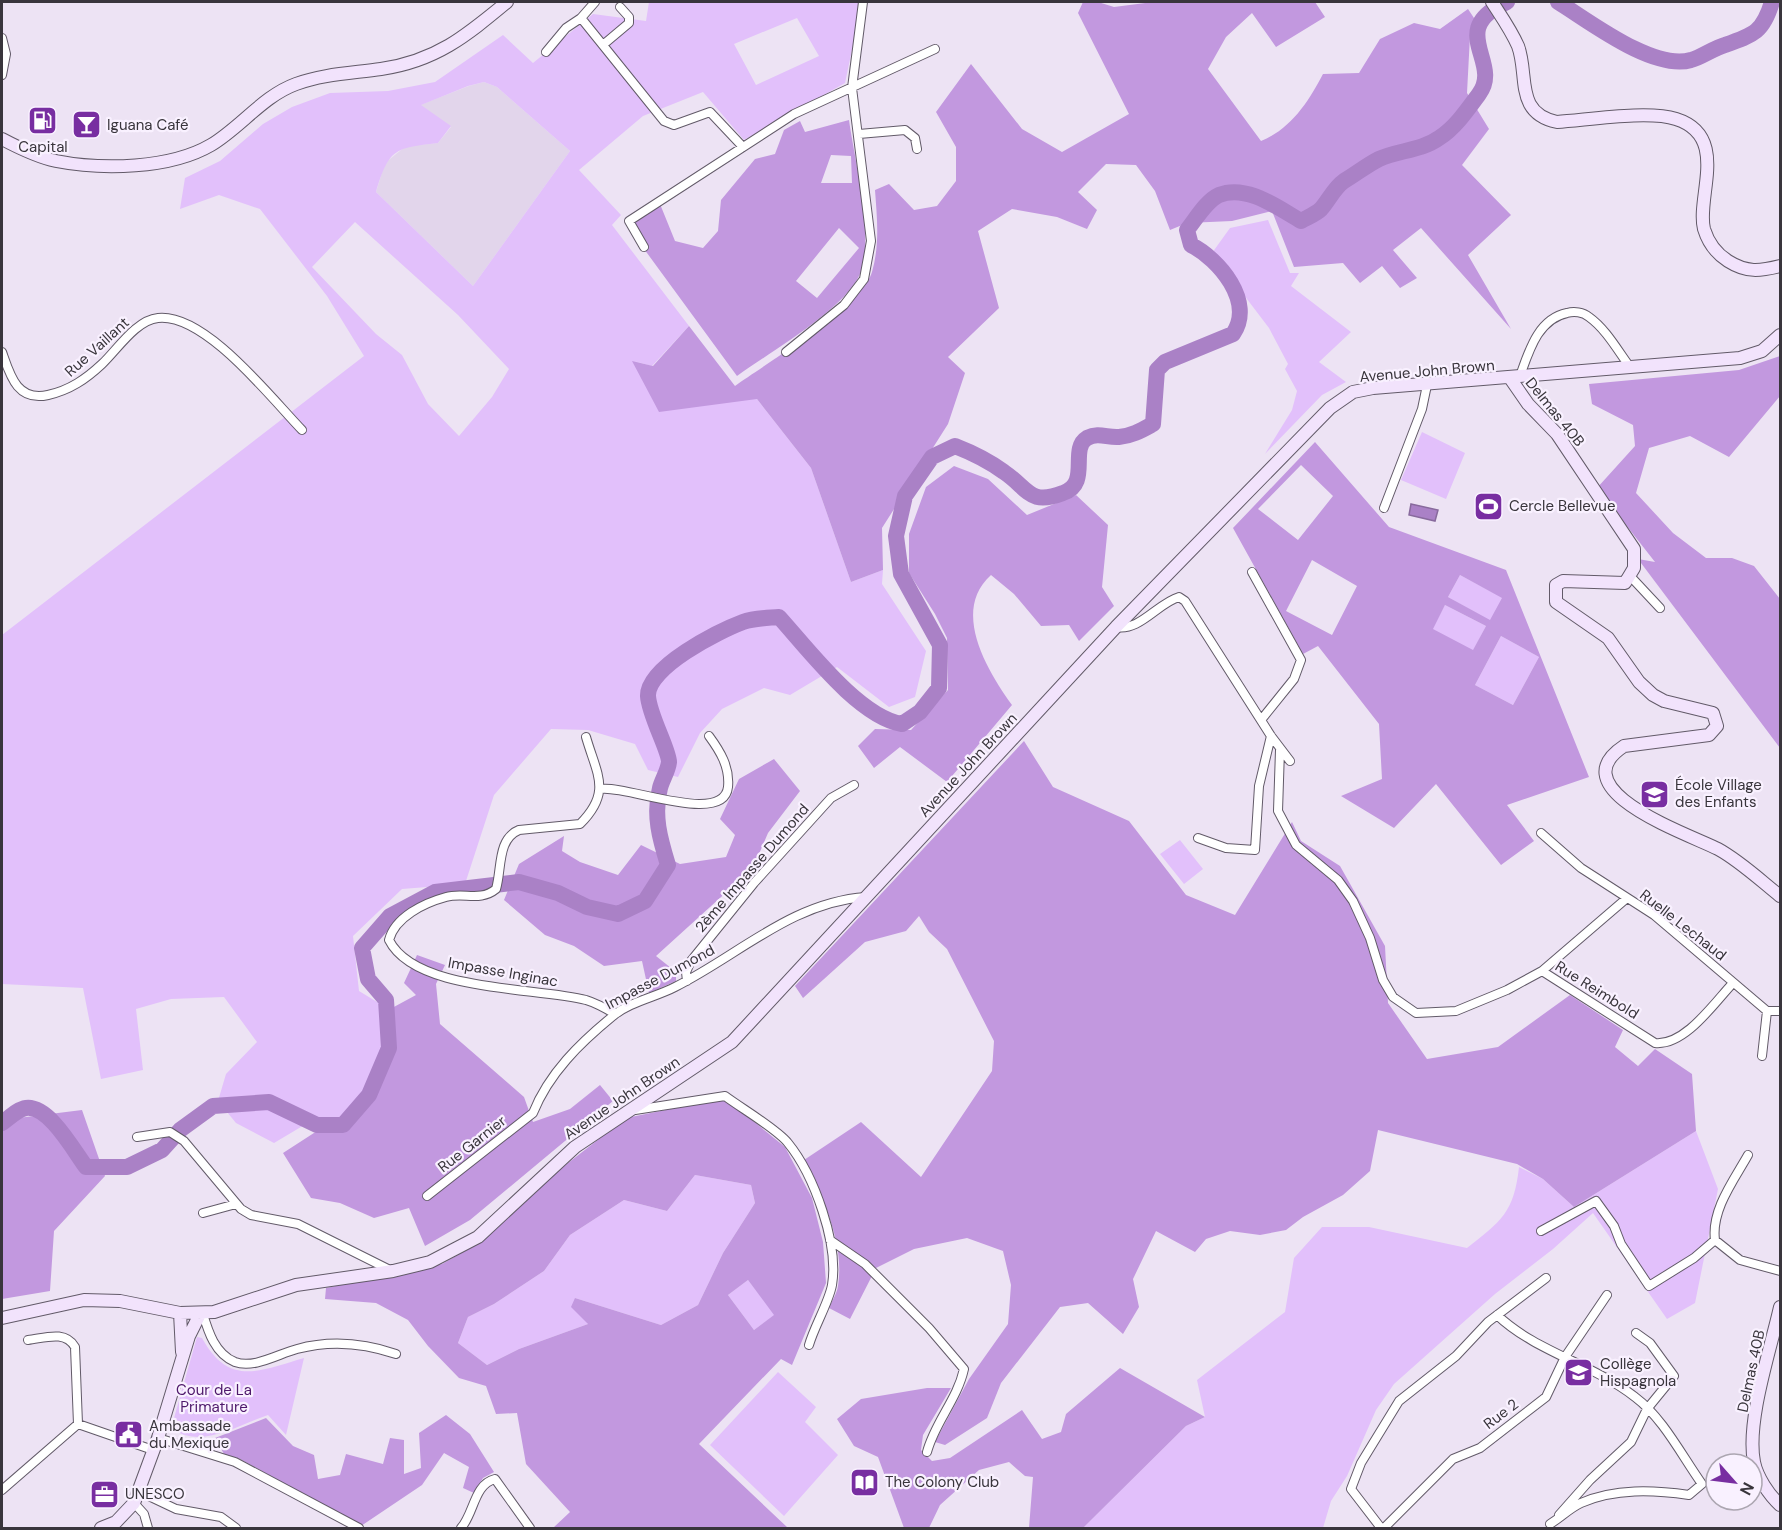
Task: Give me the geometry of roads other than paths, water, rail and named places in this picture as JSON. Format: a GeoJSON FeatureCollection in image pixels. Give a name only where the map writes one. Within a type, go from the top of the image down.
{"type":"FeatureCollection","features":[{"type":"Feature","properties":{"kind":"street"},"geometry":{"type":"LineString","coordinates":[[2,139],[27,152],[56,161],[149,166],[174,161],[210,145],[266,101],[298,83],[395,67],[435,55],[463,38],[507,2]]}},
{"type":"Feature","properties":{"kind":"street"},"geometry":{"type":"LineString","coordinates":[[546,52],[566,28],[581,18],[595,2]]}},
{"type":"Feature","properties":{"kind":"street"},"geometry":{"type":"LineString","coordinates":[[786,352],[844,305],[864,279],[871,241],[852,88],[863,2]]}},
{"type":"Feature","properties":{"kind":"street"},"geometry":{"type":"LineString","coordinates":[[1492,2],[1519,49],[1523,88],[1532,107],[1543,119],[1557,122],[1656,116],[1677,119],[1696,130],[1704,147],[1709,168],[1704,227],[1710,241],[1720,256],[1740,269],[1759,272],[1780,266]]}},
{"type":"Feature","properties":{"kind":"street"},"geometry":{"type":"LineString","coordinates":[[604,44],[629,23],[629,17],[620,7]]}},
{"type":"Feature","properties":{"kind":"street"},"geometry":{"type":"LineString","coordinates":[[581,18],[664,121],[674,125],[710,112],[743,147]]}},
{"type":"Feature","properties":{"kind":"street"},"geometry":{"type":"LineString","coordinates":[[2,38],[6,54],[2,75]]}},
{"type":"Feature","properties":{"kind":"street"},"geometry":{"type":"LineString","coordinates":[[644,247],[629,221],[794,114],[935,49]]}},
{"type":"Feature","properties":{"kind":"street"},"geometry":{"type":"LineString","coordinates":[[859,134],[905,130],[915,138],[917,148]]}},
{"type":"Feature","properties":{"kind":"street"},"geometry":{"type":"LineString","coordinates":[[1515,377],[1545,324],[1557,315],[1575,311],[1588,316],[1630,367]]}},
{"type":"Feature","properties":{"kind":"street","name":"Rue Vaillant"},"geometry":{"type":"LineString","coordinates":[[2,352],[12,382],[19,390],[30,397],[43,397],[79,383],[139,327],[156,318],[192,324],[213,340],[302,430]]}},
{"type":"Feature","properties":{"kind":"street","name":"Avenue John Brown"},"geometry":{"type":"LineString","coordinates":[[201,1314],[296,1285],[393,1271],[430,1262],[478,1237],[575,1146],[732,1042],[1116,627],[1330,408],[1353,392],[1373,388],[1740,358],[1762,351],[1780,335]]}},
{"type":"Feature","properties":{"kind":"street","name":"Delmas 40B"},"geometry":{"type":"LineString","coordinates":[[1515,377],[1528,404],[1557,434],[1630,541],[1635,562],[1630,577]]}},
{"type":"Feature","properties":{"kind":"street"},"geometry":{"type":"LineString","coordinates":[[1384,508],[1422,409],[1427,385]]}},
{"type":"Feature","properties":{"kind":"street"},"geometry":{"type":"LineString","coordinates":[[1252,572],[1301,660],[1294,679],[1261,720]]}},
{"type":"Feature","properties":{"kind":"street"},"geometry":{"type":"LineString","coordinates":[[1660,608],[1630,577],[1618,584],[1563,581],[1556,585],[1556,602],[1608,638],[1639,682],[1653,695],[1664,701],[1713,713],[1717,726],[1714,732],[1701,738],[1624,746],[1608,761],[1606,777],[1618,796],[1634,808],[1717,849],[1780,896]]}},
{"type":"Feature","properties":{"kind":"street"},"geometry":{"type":"LineString","coordinates":[[1116,627],[1124,629],[1138,622],[1170,599],[1179,597],[1185,601],[1280,750],[1290,761]]}},
{"type":"Feature","properties":{"kind":"street"},"geometry":{"type":"LineString","coordinates":[[586,737],[601,789],[609,787],[695,805],[718,802],[725,798],[728,789],[727,770],[720,751],[710,736]]}},
{"type":"Feature","properties":{"kind":"street"},"geometry":{"type":"LineString","coordinates":[[1198,838],[1226,848],[1255,850],[1259,786],[1271,736]]}},
{"type":"Feature","properties":{"kind":"street","name":"Rue Reimbold"},"geometry":{"type":"LineString","coordinates":[[1280,750],[1278,811],[1296,845],[1338,880],[1353,901],[1370,938],[1383,980],[1392,997],[1416,1013],[1456,1011],[1507,990],[1542,971],[1655,1043],[1667,1044],[1682,1038],[1733,983]]}},
{"type":"Feature","properties":{"kind":"street","name":"2ème Impasse Dumond"},"geometry":{"type":"LineString","coordinates":[[687,981],[686,972],[692,961],[754,883],[831,798],[854,785]]}},
{"type":"Feature","properties":{"kind":"street","name":"Impasse Inginac"},"geometry":{"type":"LineString","coordinates":[[601,789],[595,806],[580,824],[519,830],[510,834],[505,841],[496,889],[481,897],[448,896],[417,909],[400,921],[392,930],[389,940],[394,950],[429,973],[584,999],[615,1014]]}},
{"type":"Feature","properties":{"kind":"street","name":"Ruelle Lechaud"},"geometry":{"type":"LineString","coordinates":[[1541,833],[1581,868],[1654,915],[1767,1011]]}},
{"type":"Feature","properties":{"kind":"street","name":"Impasse Dumond"},"geometry":{"type":"LineString","coordinates":[[533,1113],[540,1096],[571,1053],[615,1014],[687,981],[773,927],[808,909],[841,898],[867,897]]}},
{"type":"Feature","properties":{"kind":"street"},"geometry":{"type":"LineString","coordinates":[[1542,971],[1627,898]]}},
{"type":"Feature","properties":{"kind":"street"},"geometry":{"type":"LineString","coordinates":[[1762,1056],[1767,1011],[1780,1011]]}},
{"type":"Feature","properties":{"kind":"street"},"geometry":{"type":"LineString","coordinates":[[626,1111],[725,1096],[788,1142],[818,1194],[830,1240],[832,1286],[815,1324],[809,1346]]}},
{"type":"Feature","properties":{"kind":"street","name":"Rue Garnier"},"geometry":{"type":"LineString","coordinates":[[427,1196],[533,1113]]}},
{"type":"Feature","properties":{"kind":"street"},"geometry":{"type":"LineString","coordinates":[[137,1137],[170,1132],[184,1142],[237,1204],[252,1215],[298,1224],[393,1271]]}},
{"type":"Feature","properties":{"kind":"street"},"geometry":{"type":"LineString","coordinates":[[796,1158],[805,1152]]}},
{"type":"Feature","properties":{"kind":"street"},"geometry":{"type":"LineString","coordinates":[[1749,1155],[1719,1206],[1713,1231],[1715,1240],[1740,1260],[1780,1271]]}},
{"type":"Feature","properties":{"kind":"street"},"geometry":{"type":"LineString","coordinates":[[1541,1231],[1596,1201],[1614,1226],[1621,1244],[1649,1286],[1694,1258],[1715,1240]]}},
{"type":"Feature","properties":{"kind":"street"},"geometry":{"type":"LineString","coordinates":[[203,1213],[237,1204]]}},
{"type":"Feature","properties":{"kind":"street"},"geometry":{"type":"LineString","coordinates":[[830,1240],[865,1264],[928,1328],[964,1369],[960,1388],[930,1439],[927,1452]]}},
{"type":"Feature","properties":{"kind":"street"},"geometry":{"type":"LineString","coordinates":[[1383,1528],[1352,1490],[1361,1463],[1399,1401],[1456,1356],[1497,1315],[1546,1278]]}},
{"type":"Feature","properties":{"kind":"street","name":"Rue 2"},"geometry":{"type":"LineString","coordinates":[[1383,1528],[1453,1459],[1480,1448],[1546,1397],[1565,1358],[1607,1295]]}},
{"type":"Feature","properties":{"kind":"street"},"geometry":{"type":"LineString","coordinates":[[2,1318],[84,1300],[120,1301],[180,1313],[201,1314]]}},
{"type":"Feature","properties":{"kind":"street","name":"Delmas 40B"},"geometry":{"type":"LineString","coordinates":[[1780,1309],[1758,1396],[1754,1461],[1761,1479],[1780,1505]]}},
{"type":"Feature","properties":{"kind":"street"},"geometry":{"type":"LineString","coordinates":[[180,1313],[183,1356]]}},
{"type":"Feature","properties":{"kind":"street"},"geometry":{"type":"LineString","coordinates":[[201,1314],[210,1338],[222,1353],[235,1362],[253,1363],[298,1349],[333,1344],[356,1343],[396,1354]]}},
{"type":"Feature","properties":{"kind":"street"},"geometry":{"type":"LineString","coordinates":[[101,1528],[116,1522],[136,1497],[183,1356],[201,1314]]}},
{"type":"Feature","properties":{"kind":"street"},"geometry":{"type":"LineString","coordinates":[[1497,1315],[1516,1333],[1636,1397],[1662,1426],[1702,1485],[1689,1495],[1651,1489],[1603,1497],[1582,1503],[1548,1526]]}},
{"type":"Feature","properties":{"kind":"street"},"geometry":{"type":"LineString","coordinates":[[1548,1526],[1590,1480],[1631,1442],[1647,1409],[1674,1376],[1650,1343],[1636,1333]]}},
{"type":"Feature","properties":{"kind":"street"},"geometry":{"type":"LineString","coordinates":[[28,1340],[62,1336],[71,1339],[75,1347],[78,1424]]}},
{"type":"Feature","properties":{"kind":"street"},"geometry":{"type":"LineString","coordinates":[[78,1424],[235,1462],[359,1528]]}},
{"type":"Feature","properties":{"kind":"street"},"geometry":{"type":"LineString","coordinates":[[2,1490],[78,1424]]}},
{"type":"Feature","properties":{"kind":"street"},"geometry":{"type":"LineString","coordinates":[[461,1528],[488,1481],[495,1479],[530,1528]]}},
{"type":"Feature","properties":{"kind":"street"},"geometry":{"type":"LineString","coordinates":[[136,1497],[148,1528]]}},
{"type":"Feature","properties":{"kind":"street"},"geometry":{"type":"LineString","coordinates":[[136,1497],[176,1509],[221,1517],[236,1528]]}},
{"type":"Feature","properties":{"kind":"waterway"},"geometry":{"type":"LineString","coordinates":[[2,1123],[23,1109],[35,1109],[60,1130],[86,1167],[127,1167],[162,1150],[180,1130],[213,1106],[269,1102],[317,1125],[343,1125],[369,1095],[389,1048],[386,1000],[368,979],[362,948],[390,916],[435,892],[519,882],[558,893],[587,907],[618,914],[645,901],[668,865],[660,836],[657,808],[660,788],[669,762],[649,704],[648,696],[651,685],[659,673],[671,662],[702,642],[743,622],[779,617],[835,680],[852,696],[886,719],[902,724],[920,712],[939,688],[940,645],[901,574],[896,536],[905,496],[932,457],[955,446],[993,464],[1036,497],[1052,497],[1071,489],[1078,475],[1082,443],[1087,438],[1095,435],[1124,436],[1153,424],[1157,370],[1165,362],[1233,334],[1239,322],[1240,309],[1231,283],[1212,260],[1191,245],[1187,230],[1206,206],[1219,195],[1230,192],[1240,193],[1262,199],[1301,221],[1319,211],[1340,184],[1370,164],[1386,156],[1425,146],[1445,134],[1466,112],[1485,82],[1485,70],[1477,35],[1480,24],[1489,13],[1507,2]]}},
{"type":"Feature","properties":{"kind":"waterway"},"geometry":{"type":"LineString","coordinates":[[1558,2],[1622,42],[1659,58],[1676,61],[1695,59],[1750,35],[1761,26],[1772,2]]}},
{"type":"Feature","properties":{"kind":"place","name":"Capital"},"geometry":{"type":"Point","coordinates":[43,120]}},
{"type":"Feature","properties":{"kind":"place","name":"Iguana Café"},"geometry":{"type":"Point","coordinates":[86,125]}},
{"type":"Feature","properties":{"kind":"place","name":"Cercle Bellevue"},"geometry":{"type":"Point","coordinates":[1488,506]}},
{"type":"Feature","properties":{"kind":"place","name":"École Village des Enfants"},"geometry":{"type":"Point","coordinates":[1654,794]}},
{"type":"Feature","properties":{"kind":"place","name":"Collège Hispagnola"},"geometry":{"type":"Point","coordinates":[1579,1373]}},
{"type":"Feature","properties":{"kind":"place","name":"Ambassade du Mexique"},"geometry":{"type":"Point","coordinates":[128,1435]}},
{"type":"Feature","properties":{"kind":"place","name":"The Colony Club"},"geometry":{"type":"Point","coordinates":[864,1482]}},
{"type":"Feature","properties":{"kind":"place","name":"UNESCO"},"geometry":{"type":"Point","coordinates":[104,1494]}},
{"type":"Feature","properties":{"kind":"park label","name":"Cour de La Primature"},"geometry":{"type":"Point","coordinates":[214,1398]}}]}
